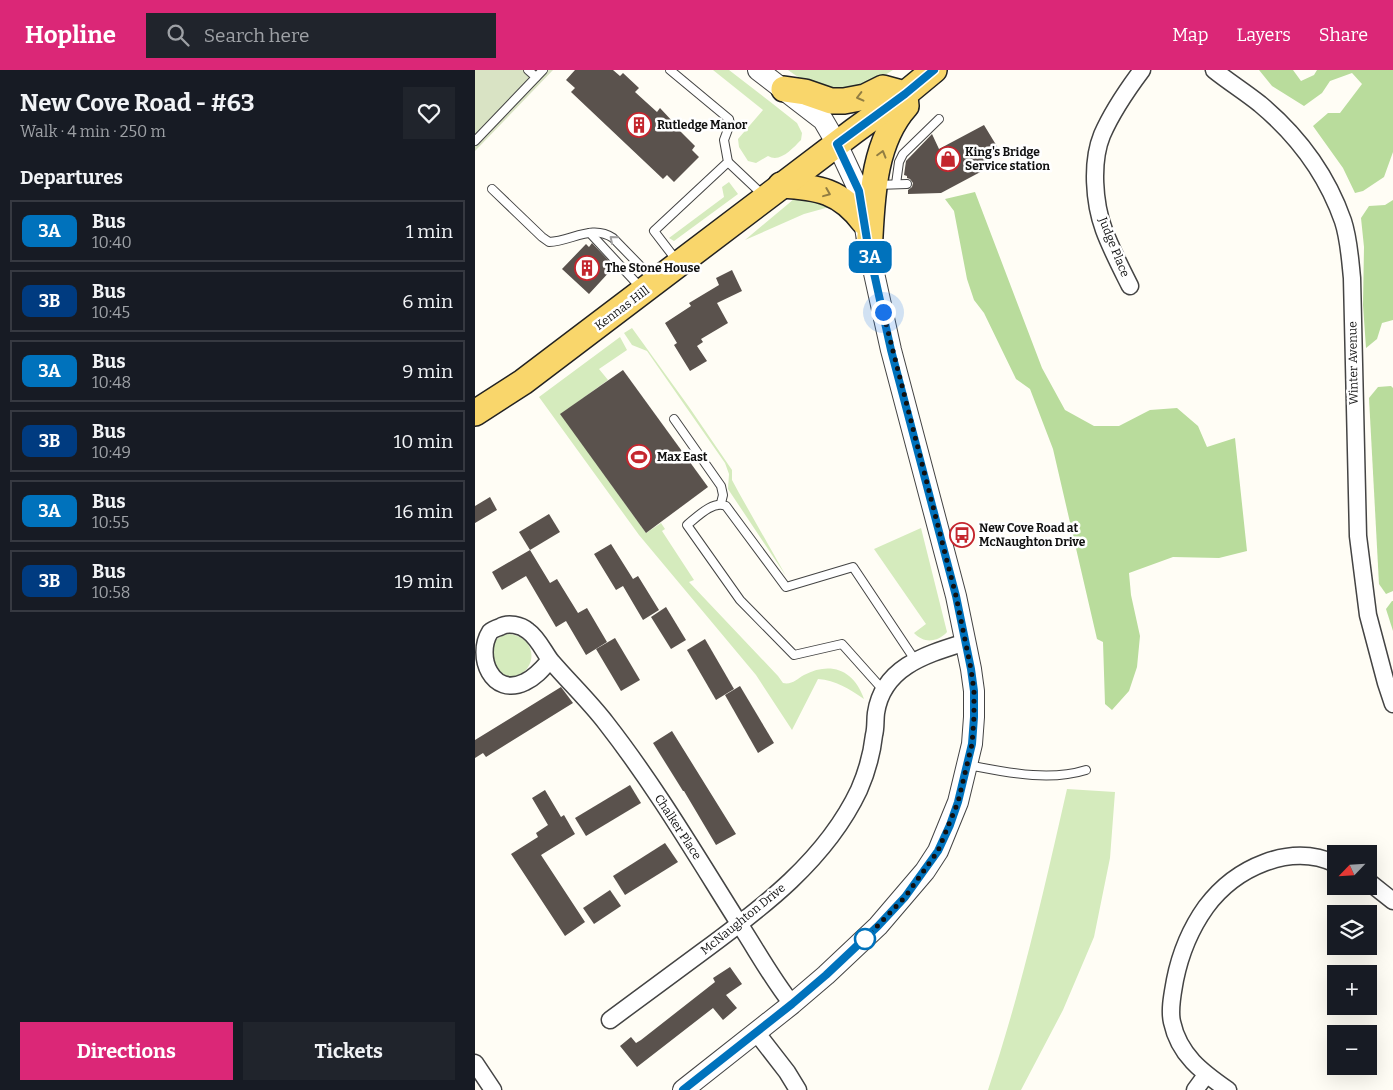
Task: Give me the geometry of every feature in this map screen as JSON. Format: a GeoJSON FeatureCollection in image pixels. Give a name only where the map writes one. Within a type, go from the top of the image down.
{"type":"FeatureCollection","features":[{"type":"Feature","properties":{"kind":"main road","name":"Kennas Hill"},"geometry":{"type":"LineString","coordinates":[[475,413],[523,382],[650,287],[773,191],[905,94],[934,70]]}},
{"type":"Feature","properties":{"kind":"main road"},"geometry":{"type":"LineString","coordinates":[[784,89],[805,92],[831,100],[844,101],[865,97],[883,88],[905,94],[906,106],[897,116],[888,133],[885,184],[869,254]]}},
{"type":"Feature","properties":{"kind":"main road"},"geometry":{"type":"LineString","coordinates":[[773,191],[812,188],[826,192],[845,201],[864,222]]}},
{"type":"Feature","properties":{"kind":"street"},"geometry":{"type":"LineString","coordinates":[[683,1090],[792,1004],[878,926],[925,871],[938,851],[958,802],[968,765],[974,717],[974,691],[966,642],[950,571],[891,350],[869,254],[859,191],[837,144],[823,120],[758,70]]}},
{"type":"Feature","properties":{"kind":"street","name":"Judge Place"},"geometry":{"type":"LineString","coordinates":[[1130,286],[1104,229],[1096,200],[1095,168],[1101,137],[1128,89],[1143,70]]}},
{"type":"Feature","properties":{"kind":"street","name":"Winter Avenue"},"geometry":{"type":"LineString","coordinates":[[1214,70],[1261,104],[1299,141],[1317,167],[1343,222],[1349,252],[1351,278],[1358,536],[1368,614],[1393,704]]}},
{"type":"Feature","properties":{"kind":"street","name":"McNaughton Drive"},"geometry":{"type":"LineString","coordinates":[[610,1020],[740,924],[789,882],[818,852],[840,824],[859,789],[874,736],[876,711],[884,691],[897,673],[915,660],[966,642]]}},
{"type":"Feature","properties":{"kind":"street","name":"Chalker Place"},"geometry":{"type":"LineString","coordinates":[[551,660],[593,707],[630,754],[792,1004]]}},
{"type":"Feature","properties":{"kind":"street"},"geometry":{"type":"LineString","coordinates":[[1228,1090],[1206,1075],[1192,1062],[1180,1045],[1171,1021],[1173,993],[1178,966],[1189,938],[1206,907],[1232,881],[1251,868],[1273,859],[1288,856],[1307,855],[1327,859]]}},
{"type":"Feature","properties":{"kind":"street"},"geometry":{"type":"LineString","coordinates":[[1377,888],[1393,901]]}},
{"type":"Feature","properties":{"kind":"street"},"geometry":{"type":"LineString","coordinates":[[756,1032],[787,1072],[798,1090]]}},
{"type":"Feature","properties":{"kind":"street"},"geometry":{"type":"LineString","coordinates":[[475,1063],[493,1090]]}},
{"type":"Feature","properties":{"kind":"street"},"geometry":{"type":"LineString","coordinates":[[1195,1090],[1206,1075]]}},
{"type":"Feature","properties":{"kind":"lane"},"geometry":{"type":"LineString","coordinates":[[527,70],[536,77]]}},
{"type":"Feature","properties":{"kind":"lane"},"geometry":{"type":"LineString","coordinates":[[475,141],[543,70]]}},
{"type":"Feature","properties":{"kind":"lane"},"geometry":{"type":"LineString","coordinates":[[670,70],[729,119],[730,124],[724,140],[728,162]]}},
{"type":"Feature","properties":{"kind":"lane"},"geometry":{"type":"LineString","coordinates":[[885,184],[903,154],[939,119]]}},
{"type":"Feature","properties":{"kind":"lane"},"geometry":{"type":"LineString","coordinates":[[728,162],[773,191]]}},
{"type":"Feature","properties":{"kind":"lane"},"geometry":{"type":"LineString","coordinates":[[679,264],[654,231],[728,162]]}},
{"type":"Feature","properties":{"kind":"lane"},"geometry":{"type":"LineString","coordinates":[[885,184],[907,184]]}},
{"type":"Feature","properties":{"kind":"lane"},"geometry":{"type":"LineString","coordinates":[[492,189],[541,237],[549,242],[590,233],[605,233],[613,238],[650,287]]}},
{"type":"Feature","properties":{"kind":"lane"},"geometry":{"type":"LineString","coordinates":[[590,233],[650,287]]}},
{"type":"Feature","properties":{"kind":"lane"},"geometry":{"type":"LineString","coordinates":[[674,419],[721,486],[723,494],[721,503]]}},
{"type":"Feature","properties":{"kind":"lane"},"geometry":{"type":"LineString","coordinates":[[884,691],[843,644],[795,655],[740,600],[687,525],[715,504],[721,503],[726,506],[786,586],[853,567],[915,660]]}},
{"type":"Feature","properties":{"kind":"lane"},"geometry":{"type":"LineString","coordinates":[[968,765],[1045,776],[1064,776],[1086,770]]}},
{"type":"Feature","properties":{"kind":"green space"},"geometry":{"type":"Polygon","coordinates":[[[475,70],[553,70],[475,151],[475,70]]]}},
{"type":"Feature","properties":{"kind":"green space"},"geometry":{"type":"Polygon","coordinates":[[[713,70],[729,70],[797,123],[802,133],[801,140],[790,151],[777,158],[768,156],[756,163],[748,161],[739,147],[738,139],[763,110],[713,70]]]}},
{"type":"Feature","properties":{"kind":"green space"},"geometry":{"type":"Polygon","coordinates":[[[788,70],[893,70],[867,83],[841,88],[814,84],[788,70]]]}},
{"type":"Feature","properties":{"kind":"green space"},"geometry":{"type":"Polygon","coordinates":[[[1259,70],[1293,70],[1301,81],[1314,75],[1317,70],[1393,70],[1393,152],[1384,177],[1363,191],[1355,193],[1343,168],[1313,126],[1328,113],[1340,113],[1362,84],[1352,73],[1330,81],[1322,93],[1304,106],[1272,86],[1259,70]]]}},
{"type":"Feature","properties":{"kind":"green space"},"geometry":{"type":"Polygon","coordinates":[[[729,182],[738,194],[674,241],[669,238],[724,197],[722,187],[729,182]]]}},
{"type":"Feature","properties":{"kind":"green space"},"geometry":{"type":"Polygon","coordinates":[[[975,192],[1042,368],[1065,410],[1094,426],[1119,426],[1150,410],[1177,408],[1198,426],[1207,447],[1235,438],[1247,551],[1219,558],[1173,557],[1129,573],[1131,595],[1140,636],[1137,667],[1129,691],[1112,710],[1105,704],[1103,642],[1097,639],[1053,449],[1030,389],[1016,379],[984,313],[974,300],[967,279],[954,211],[945,199],[975,192]]]}},
{"type":"Feature","properties":{"kind":"green space"},"geometry":{"type":"Polygon","coordinates":[[[807,196],[833,206],[804,214],[745,240],[794,199],[807,196]]]}},
{"type":"Feature","properties":{"kind":"green space"},"geometry":{"type":"Polygon","coordinates":[[[1393,200],[1393,320],[1382,323],[1377,339],[1366,348],[1363,305],[1364,247],[1361,218],[1369,206],[1385,205],[1393,200]]]}},
{"type":"Feature","properties":{"kind":"green space"},"geometry":{"type":"Polygon","coordinates":[[[632,328],[732,470],[732,480],[786,576],[728,489],[729,474],[725,463],[647,351],[632,345],[624,333],[632,328]]]}},
{"type":"Feature","properties":{"kind":"green space"},"geometry":{"type":"Polygon","coordinates":[[[620,337],[627,350],[599,369],[608,380],[561,414],[646,533],[661,523],[665,529],[662,531],[694,580],[689,582],[783,683],[792,682],[814,671],[832,669],[848,675],[860,689],[864,699],[837,683],[818,679],[792,730],[756,675],[639,535],[539,397],[620,337]]]}},
{"type":"Feature","properties":{"kind":"green space"},"geometry":{"type":"Polygon","coordinates":[[[1391,386],[1393,388],[1393,591],[1386,594],[1379,584],[1369,398],[1378,387],[1391,386]]]}},
{"type":"Feature","properties":{"kind":"green space"},"geometry":{"type":"Polygon","coordinates":[[[921,528],[947,632],[935,640],[922,639],[914,633],[926,624],[874,549],[921,528]]]}},
{"type":"Feature","properties":{"kind":"green space"},"geometry":{"type":"Polygon","coordinates":[[[1393,601],[1393,631],[1386,609],[1393,601]]]}},
{"type":"Feature","properties":{"kind":"green space"},"geometry":{"type":"Polygon","coordinates":[[[510,634],[521,638],[528,644],[531,652],[531,660],[527,668],[521,674],[512,677],[500,675],[488,650],[500,637],[510,634]]]}},
{"type":"Feature","properties":{"kind":"green space"},"geometry":{"type":"Polygon","coordinates":[[[1067,789],[1115,792],[1110,858],[1094,937],[1063,1010],[1021,1090],[988,1090],[1041,903],[1067,789]]]}},
{"type":"Feature","properties":{"kind":"building","name":"Rutledge Manor"},"geometry":{"type":"Polygon","coordinates":[[[575,70],[613,70],[620,76],[623,73],[639,88],[635,92],[657,112],[660,108],[695,146],[692,150],[699,157],[674,182],[667,175],[663,179],[571,92],[575,88],[566,80],[575,70]]]}},
{"type":"Feature","properties":{"kind":"building","name":"King's Bridge Service station"},"geometry":{"type":"Polygon","coordinates":[[[984,125],[1001,153],[983,162],[986,169],[941,193],[908,194],[908,190],[912,187],[913,183],[904,175],[906,161],[932,134],[939,149],[984,125]]]}},
{"type":"Feature","properties":{"kind":"building","name":"The Stone House"},"geometry":{"type":"Polygon","coordinates":[[[592,243],[611,263],[608,266],[612,269],[589,294],[562,269],[586,244],[589,247],[592,243]]]}},
{"type":"Feature","properties":{"kind":"building"},"geometry":{"type":"Polygon","coordinates":[[[732,270],[742,291],[717,303],[728,323],[701,339],[703,342],[697,346],[707,361],[690,371],[674,345],[677,343],[665,323],[691,306],[689,303],[719,285],[716,278],[732,270]]]}},
{"type":"Feature","properties":{"kind":"building","name":"Max East"},"geometry":{"type":"Polygon","coordinates":[[[623,370],[708,487],[646,533],[560,414],[623,370]]]}},
{"type":"Feature","properties":{"kind":"building"},"geometry":{"type":"Polygon","coordinates":[[[490,497],[497,510],[475,523],[475,506],[490,497]]]}},
{"type":"Feature","properties":{"kind":"building"},"geometry":{"type":"Polygon","coordinates":[[[549,514],[560,532],[530,550],[519,532],[549,514]]]}},
{"type":"Feature","properties":{"kind":"building"},"geometry":{"type":"Polygon","coordinates":[[[611,544],[633,579],[638,576],[659,610],[643,620],[623,586],[616,590],[594,554],[611,544]]]}},
{"type":"Feature","properties":{"kind":"building"},"geometry":{"type":"Polygon","coordinates":[[[530,550],[550,583],[557,579],[578,613],[587,608],[607,642],[586,655],[566,621],[556,627],[526,576],[502,590],[492,572],[530,550]]]}},
{"type":"Feature","properties":{"kind":"building"},"geometry":{"type":"Polygon","coordinates":[[[666,607],[686,640],[671,649],[651,617],[666,607]]]}},
{"type":"Feature","properties":{"kind":"building"},"geometry":{"type":"Polygon","coordinates":[[[615,638],[640,680],[621,691],[596,649],[615,638]]]}},
{"type":"Feature","properties":{"kind":"building"},"geometry":{"type":"Polygon","coordinates":[[[705,639],[734,689],[716,700],[687,650],[705,639]]]}},
{"type":"Feature","properties":{"kind":"building"},"geometry":{"type":"Polygon","coordinates":[[[740,686],[774,743],[758,753],[725,695],[740,686]]]}},
{"type":"Feature","properties":{"kind":"building"},"geometry":{"type":"Polygon","coordinates":[[[561,687],[573,703],[486,757],[483,753],[475,758],[475,740],[561,687]]]}},
{"type":"Feature","properties":{"kind":"building"},"geometry":{"type":"Polygon","coordinates":[[[672,731],[736,834],[716,845],[653,743],[672,731]]]}},
{"type":"Feature","properties":{"kind":"building"},"geometry":{"type":"Polygon","coordinates":[[[630,785],[641,803],[586,836],[575,818],[630,785]]]}},
{"type":"Feature","properties":{"kind":"building"},"geometry":{"type":"Polygon","coordinates":[[[545,790],[561,817],[564,815],[575,834],[541,855],[585,922],[565,936],[511,854],[538,837],[536,833],[548,825],[532,798],[545,790]]]}},
{"type":"Feature","properties":{"kind":"building"},"geometry":{"type":"Polygon","coordinates":[[[665,843],[678,862],[625,895],[613,876],[665,843]]]}},
{"type":"Feature","properties":{"kind":"building"},"geometry":{"type":"Polygon","coordinates":[[[610,890],[621,906],[594,924],[583,908],[610,890]]]}},
{"type":"Feature","properties":{"kind":"building"},"geometry":{"type":"Polygon","coordinates":[[[730,967],[742,984],[726,995],[737,1008],[723,1020],[713,1008],[637,1067],[620,1046],[631,1037],[636,1043],[641,1040],[715,982],[713,978],[730,967]]]}},
{"type":"Feature","properties":{"kind":"bus line","name":"3A"},"geometry":{"type":"LineString","coordinates":[[683,1090],[826,975],[878,926],[905,897],[938,851],[950,825],[968,765],[972,744],[974,691],[956,596],[891,350],[868,246],[859,191],[837,144],[934,70]]}},
{"type":"Feature","properties":{"kind":"place","name":"Rutledge Manor"},"geometry":{"type":"Point","coordinates":[639,125]}},
{"type":"Feature","properties":{"kind":"place","name":"King's Bridge Service station"},"geometry":{"type":"Point","coordinates":[948,159]}},
{"type":"Feature","properties":{"kind":"place","name":"The Stone House"},"geometry":{"type":"Point","coordinates":[587,268]}},
{"type":"Feature","properties":{"kind":"place","name":"Max East"},"geometry":{"type":"Point","coordinates":[639,457]}},
{"type":"Feature","properties":{"kind":"place","name":"New Cove Road at McNaughton Drive"},"geometry":{"type":"Point","coordinates":[962,535]}},
{"type":"Feature","properties":{"kind":"route"},"geometry":{"type":"LineString","coordinates":[[865,939],[905,897],[938,851],[950,825],[968,765],[974,717],[974,691],[971,669],[956,596],[891,350],[883,312]]}}]}
